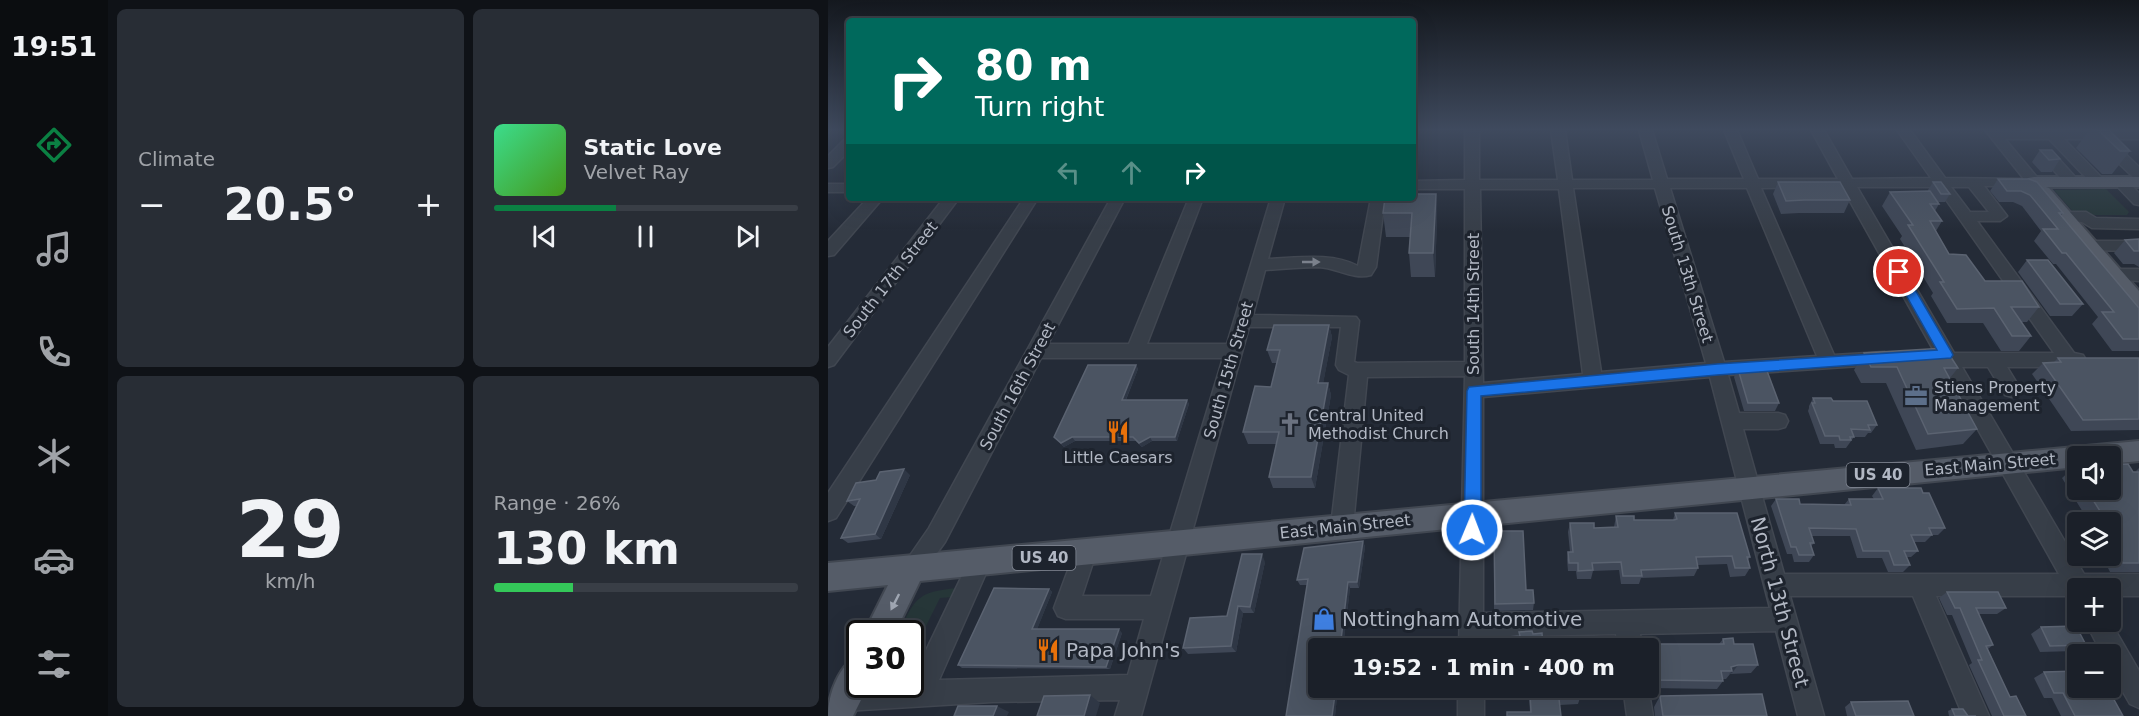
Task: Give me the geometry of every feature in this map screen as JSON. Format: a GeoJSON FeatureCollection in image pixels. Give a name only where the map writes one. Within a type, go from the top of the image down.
{"type":"FeatureCollection","features":[{"type":"Feature","properties":{"kind":"main road"},"geometry":{"type":"LineString","coordinates":[[2034,182],[2139,182]]}},
{"type":"Feature","properties":{"kind":"main road"},"geometry":{"type":"LineString","coordinates":[[2034,182],[2113,275],[2135,296]]}},
{"type":"Feature","properties":{"kind":"main road","name":"East Main Street"},"geometry":{"type":"LineString","coordinates":[[2121,452],[2139,451]]}},
{"type":"Feature","properties":{"kind":"main road","name":"East Main Street"},"geometry":{"type":"LineString","coordinates":[[828,577],[2067,457]]}},
{"type":"Feature","properties":{"kind":"main road"},"geometry":{"type":"LineString","coordinates":[[886,620],[911,570]]}},
{"type":"Feature","properties":{"kind":"street","name":"South 14th Street"},"geometry":{"type":"LineString","coordinates":[[1471,636],[1474,391],[1472,163]]}},
{"type":"Feature","properties":{"kind":"street"},"geometry":{"type":"LineString","coordinates":[[1563,163],[1593,381]]}},
{"type":"Feature","properties":{"kind":"street","name":"South 13th Street"},"geometry":{"type":"LineString","coordinates":[[1654,163],[1717,369],[1748,487]]}},
{"type":"Feature","properties":{"kind":"street"},"geometry":{"type":"LineString","coordinates":[[1745,163],[1828,362]]}},
{"type":"Feature","properties":{"kind":"street"},"geometry":{"type":"LineString","coordinates":[[1837,163],[1941,357],[2007,462],[2073,578]]}},
{"type":"Feature","properties":{"kind":"street"},"geometry":{"type":"LineString","coordinates":[[1927,163],[2069,360]]}},
{"type":"Feature","properties":{"kind":"street"},"geometry":{"type":"LineString","coordinates":[[2018,163],[2034,182]]}},
{"type":"Feature","properties":{"kind":"street"},"geometry":{"type":"LineString","coordinates":[[2055,163],[2072,182]]}},
{"type":"Feature","properties":{"kind":"street"},"geometry":{"type":"LineString","coordinates":[[2081,163],[2098,182]]}},
{"type":"Feature","properties":{"kind":"street"},"geometry":{"type":"LineString","coordinates":[[2127,163],[2139,175]]}},
{"type":"Feature","properties":{"kind":"street"},"geometry":{"type":"LineString","coordinates":[[1416,185],[2034,182]]}},
{"type":"Feature","properties":{"kind":"street"},"geometry":{"type":"LineString","coordinates":[[2120,182],[2139,201]]}},
{"type":"Feature","properties":{"kind":"street"},"geometry":{"type":"LineString","coordinates":[[1966,217],[2000,216],[1974,183]]}},
{"type":"Feature","properties":{"kind":"street"},"geometry":{"type":"LineString","coordinates":[[828,188],[846,188]]}},
{"type":"Feature","properties":{"kind":"street"},"geometry":{"type":"LineString","coordinates":[[828,251],[873,201]]}},
{"type":"Feature","properties":{"kind":"street","name":"South 17th Street"},"geometry":{"type":"LineString","coordinates":[[828,360],[950,201]]}},
{"type":"Feature","properties":{"kind":"street"},"geometry":{"type":"LineString","coordinates":[[828,511],[1029,201]]}},
{"type":"Feature","properties":{"kind":"street","name":"South 16th Street"},"geometry":{"type":"LineString","coordinates":[[911,570],[937,535],[1116,201]]}},
{"type":"Feature","properties":{"kind":"street"},"geometry":{"type":"LineString","coordinates":[[1135,351],[1195,201]]}},
{"type":"Feature","properties":{"kind":"street","name":"South 15th Street"},"geometry":{"type":"LineString","coordinates":[[1128,716],[1277,201]]}},
{"type":"Feature","properties":{"kind":"street"},"geometry":{"type":"LineString","coordinates":[[1258,265],[1318,262],[1344,266],[1362,272],[1368,267],[1378,201]]}},
{"type":"Feature","properties":{"kind":"street"},"geometry":{"type":"LineString","coordinates":[[2139,215],[2133,215],[2139,223]]}},
{"type":"Feature","properties":{"kind":"street"},"geometry":{"type":"LineString","coordinates":[[2063,217],[2086,217],[2092,224],[2139,223]]}},
{"type":"Feature","properties":{"kind":"street"},"geometry":{"type":"LineString","coordinates":[[2089,246],[2139,246]]}},
{"type":"Feature","properties":{"kind":"street"},"geometry":{"type":"LineString","coordinates":[[2113,275],[2139,275]]}},
{"type":"Feature","properties":{"kind":"street"},"geometry":{"type":"LineString","coordinates":[[1242,321],[1350,321],[1345,364],[1359,370],[1473,369]]}},
{"type":"Feature","properties":{"kind":"street"},"geometry":{"type":"LineString","coordinates":[[1036,351],[1135,351],[1231,357]]}},
{"type":"Feature","properties":{"kind":"street"},"geometry":{"type":"LineString","coordinates":[[1073,363],[1231,357]]}},
{"type":"Feature","properties":{"kind":"street"},"geometry":{"type":"LineString","coordinates":[[1474,391],[1717,369],[1906,357]]}},
{"type":"Feature","properties":{"kind":"street"},"geometry":{"type":"LineString","coordinates":[[1941,357],[1993,360],[2092,360]]}},
{"type":"Feature","properties":{"kind":"street"},"geometry":{"type":"LineString","coordinates":[[1993,360],[2012,390]]}},
{"type":"Feature","properties":{"kind":"street"},"geometry":{"type":"LineString","coordinates":[[1342,526],[1359,370]]}},
{"type":"Feature","properties":{"kind":"street"},"geometry":{"type":"LineString","coordinates":[[1731,421],[1778,422]]}},
{"type":"Feature","properties":{"kind":"street","name":"North 13th Street"},"geometry":{"type":"LineString","coordinates":[[1748,487],[1811,716]]}},
{"type":"Feature","properties":{"kind":"street"},"geometry":{"type":"LineString","coordinates":[[1085,553],[1066,608],[1159,607]]}},
{"type":"Feature","properties":{"kind":"street"},"geometry":{"type":"LineString","coordinates":[[924,684],[979,564]]}},
{"type":"Feature","properties":{"kind":"street"},"geometry":{"type":"LineString","coordinates":[[1774,585],[2067,586]]}},
{"type":"Feature","properties":{"kind":"street"},"geometry":{"type":"LineString","coordinates":[[1920,585],[1976,716]]}},
{"type":"Feature","properties":{"kind":"street"},"geometry":{"type":"LineString","coordinates":[[2121,585],[2139,585]]}},
{"type":"Feature","properties":{"kind":"street"},"geometry":{"type":"LineString","coordinates":[[1471,636],[1626,621],[1784,619]]}},
{"type":"Feature","properties":{"kind":"street"},"geometry":{"type":"LineString","coordinates":[[1626,621],[1629,638]]}},
{"type":"Feature","properties":{"kind":"street"},"geometry":{"type":"LineString","coordinates":[[2105,632],[2133,672],[2139,695]]}},
{"type":"Feature","properties":{"kind":"street"},"geometry":{"type":"LineString","coordinates":[[924,693],[992,689],[1136,687]]}},
{"type":"Feature","properties":{"kind":"street"},"geometry":{"type":"LineString","coordinates":[[840,707],[891,698]]}},
{"type":"Feature","properties":{"kind":"street"},"geometry":{"type":"LineString","coordinates":[[1471,698],[1471,716]]}},
{"type":"Feature","properties":{"kind":"street"},"geometry":{"type":"LineString","coordinates":[[1638,698],[1640,716]]}},
{"type":"Feature","properties":{"kind":"shaded area"},"geometry":{"type":"Polygon","coordinates":[[[2106,189],[2129,212],[2127,215],[2076,215],[2054,190],[2106,189]]]}},
{"type":"Feature","properties":{"kind":"shaded area"},"geometry":{"type":"Polygon","coordinates":[[[957,588],[953,597],[940,598],[924,630],[924,620],[905,620],[919,599],[943,590],[957,588]]]}},
{"type":"Feature","properties":{"kind":"building"},"geometry":{"type":"Polygon","coordinates":[[[1998,179],[2029,179],[2037,182],[2063,213],[2059,213],[2139,308],[2139,339],[2123,339],[2102,312],[2114,312],[2066,253],[2062,253],[2043,229],[2058,229],[2030,195],[2021,191],[2007,191],[1998,179]]]}},
{"type":"Feature","properties":{"kind":"building"},"geometry":{"type":"Polygon","coordinates":[[[1778,182],[1840,182],[1850,200],[1786,201],[1778,182]]]}},
{"type":"Feature","properties":{"kind":"building"},"geometry":{"type":"Polygon","coordinates":[[[1933,182],[1941,182],[1950,194],[1941,194],[1933,182]]]}},
{"type":"Feature","properties":{"kind":"building"},"geometry":{"type":"Polygon","coordinates":[[[1930,191],[1939,204],[1930,204],[1942,221],[1930,221],[1949,254],[1966,255],[1985,281],[2022,281],[2039,307],[2011,307],[2031,336],[2012,336],[1994,308],[1957,309],[1940,282],[1944,282],[1908,225],[1913,225],[1890,192],[1930,191]]]}},
{"type":"Feature","properties":{"kind":"building"},"geometry":{"type":"Polygon","coordinates":[[[1416,194],[1436,194],[1433,253],[1409,253],[1412,213],[1383,213],[1385,201],[1416,201],[1416,194]]]}},
{"type":"Feature","properties":{"kind":"building"},"geometry":{"type":"Polygon","coordinates":[[[2139,239],[2139,251],[2134,251],[2125,240],[2139,239]]]}},
{"type":"Feature","properties":{"kind":"building"},"geometry":{"type":"Polygon","coordinates":[[[2027,260],[2048,260],[2083,304],[2060,304],[2027,260]]]}},
{"type":"Feature","properties":{"kind":"building","name":"Central United Methodist Church"},"geometry":{"type":"Polygon","coordinates":[[[1274,325],[1329,325],[1318,383],[1328,383],[1311,477],[1269,477],[1279,432],[1243,432],[1255,386],[1271,387],[1280,350],[1267,350],[1274,325]]]}},
{"type":"Feature","properties":{"kind":"building"},"geometry":{"type":"Polygon","coordinates":[[[1945,348],[1958,368],[1944,368],[1977,429],[1928,434],[1897,367],[1871,367],[1864,353],[1945,348]]]}},
{"type":"Feature","properties":{"kind":"building"},"geometry":{"type":"Polygon","coordinates":[[[2058,358],[2139,358],[2139,419],[2083,420],[2043,363],[2061,362],[2058,358]]]}},
{"type":"Feature","properties":{"kind":"building"},"geometry":{"type":"Polygon","coordinates":[[[1088,365],[1136,365],[1122,400],[1187,400],[1175,437],[1150,437],[1139,443],[1133,437],[1072,437],[1061,443],[1054,437],[1088,365]]]}},
{"type":"Feature","properties":{"kind":"building"},"geometry":{"type":"Polygon","coordinates":[[[1756,368],[1767,371],[1779,403],[1748,403],[1738,369],[1756,368]]]}},
{"type":"Feature","properties":{"kind":"building"},"geometry":{"type":"Polygon","coordinates":[[[1813,398],[1831,398],[1833,401],[1867,401],[1877,425],[1868,425],[1870,430],[1851,429],[1854,437],[1850,437],[1851,440],[1840,440],[1839,436],[1825,436],[1812,403],[1815,403],[1813,398]]]}},
{"type":"Feature","properties":{"kind":"building"},"geometry":{"type":"Polygon","coordinates":[[[2121,464],[2128,464],[2133,472],[2139,472],[2139,563],[2123,563],[2121,559],[2121,512],[2101,512],[2093,500],[2121,500],[2121,464]]]}},
{"type":"Feature","properties":{"kind":"building"},"geometry":{"type":"Polygon","coordinates":[[[904,469],[875,534],[841,538],[860,499],[847,501],[856,483],[876,480],[880,472],[904,469]]]}},
{"type":"Feature","properties":{"kind":"building"},"geometry":{"type":"Polygon","coordinates":[[[1878,488],[1921,488],[1923,493],[1929,493],[1945,528],[1929,528],[1932,535],[1911,535],[1918,551],[1904,551],[1910,565],[1894,565],[1889,551],[1863,551],[1856,529],[1809,528],[1814,543],[1810,543],[1814,555],[1799,555],[1796,547],[1791,547],[1776,499],[1799,499],[1800,504],[1851,505],[1849,499],[1883,499],[1878,488]]]}},
{"type":"Feature","properties":{"kind":"building"},"geometry":{"type":"Polygon","coordinates":[[[1675,513],[1737,513],[1750,557],[1747,557],[1750,568],[1735,568],[1732,556],[1696,557],[1698,568],[1641,570],[1642,576],[1623,576],[1621,562],[1592,563],[1593,570],[1578,571],[1578,563],[1569,563],[1568,552],[1573,552],[1570,523],[1594,523],[1594,528],[1618,527],[1616,516],[1634,516],[1634,520],[1674,520],[1677,519],[1675,513]]]}},
{"type":"Feature","properties":{"kind":"building"},"geometry":{"type":"Polygon","coordinates":[[[1494,531],[1523,531],[1526,590],[1533,590],[1534,603],[1495,604],[1494,531]]]}},
{"type":"Feature","properties":{"kind":"building"},"geometry":{"type":"Polygon","coordinates":[[[1363,541],[1357,582],[1348,582],[1341,638],[1308,638],[1308,698],[1334,698],[1332,716],[1286,716],[1308,579],[1297,580],[1304,548],[1363,541]]]}},
{"type":"Feature","properties":{"kind":"building"},"geometry":{"type":"Polygon","coordinates":[[[1242,554],[1262,554],[1250,607],[1238,606],[1231,646],[1183,648],[1190,618],[1227,616],[1242,554]]]}},
{"type":"Feature","properties":{"kind":"building"},"geometry":{"type":"Polygon","coordinates":[[[994,588],[1049,589],[1032,629],[1119,629],[1106,667],[958,665],[994,588]]]}},
{"type":"Feature","properties":{"kind":"building"},"geometry":{"type":"Polygon","coordinates":[[[1947,592],[1998,592],[2006,608],[1976,608],[1993,645],[1986,646],[2010,697],[2016,696],[2026,716],[2004,716],[1978,660],[1982,660],[1960,608],[1955,608],[1947,592]]]}},
{"type":"Feature","properties":{"kind":"building"},"geometry":{"type":"Polygon","coordinates":[[[2067,626],[2067,632],[2079,632],[2085,644],[2050,646],[2041,627],[2067,626]]]}},
{"type":"Feature","properties":{"kind":"building"},"geometry":{"type":"Polygon","coordinates":[[[1519,632],[1542,633],[1542,638],[1508,638],[1520,636],[1519,632]]]}},
{"type":"Feature","properties":{"kind":"building"},"geometry":{"type":"Polygon","coordinates":[[[1733,638],[1734,644],[1753,644],[1758,665],[1738,665],[1731,667],[1732,671],[1721,671],[1723,681],[1659,680],[1659,644],[1724,644],[1723,639],[1733,638]]]}},
{"type":"Feature","properties":{"kind":"building"},"geometry":{"type":"Polygon","coordinates":[[[2067,671],[2067,698],[2113,698],[2123,716],[2075,716],[2063,693],[2054,693],[2044,672],[2067,671]]]}},
{"type":"Feature","properties":{"kind":"building"},"geometry":{"type":"Polygon","coordinates":[[[1762,694],[1767,716],[1663,716],[1660,696],[1762,694]]]}},
{"type":"Feature","properties":{"kind":"building"},"geometry":{"type":"Polygon","coordinates":[[[1090,695],[1084,716],[1037,716],[1044,696],[1090,695]]]}},
{"type":"Feature","properties":{"kind":"building"},"geometry":{"type":"Polygon","coordinates":[[[1530,698],[1580,698],[1559,699],[1561,716],[1507,716],[1507,712],[1531,712],[1530,698]]]}},
{"type":"Feature","properties":{"kind":"building"},"geometry":{"type":"Polygon","coordinates":[[[1908,701],[1914,716],[1856,716],[1851,702],[1908,701]]]}},
{"type":"Feature","properties":{"kind":"building"},"geometry":{"type":"Polygon","coordinates":[[[958,706],[997,706],[993,716],[954,716],[958,706]]]}},
{"type":"Feature","properties":{"kind":"building"},"geometry":{"type":"Polygon","coordinates":[[[1952,709],[1963,709],[1968,716],[1955,716],[1952,709]]]}},
{"type":"Feature","properties":{"kind":"place","name":"Stiens Property Management"},"geometry":{"type":"Point","coordinates":[1916,396]}},
{"type":"Feature","properties":{"kind":"place","name":"Central United Methodist Church"},"geometry":{"type":"Point","coordinates":[1290,424]}},
{"type":"Feature","properties":{"kind":"place","name":"Little Caesars"},"geometry":{"type":"Point","coordinates":[1118,432]}},
{"type":"Feature","properties":{"kind":"place","name":"Nottingham Automotive"},"geometry":{"type":"Point","coordinates":[1324,619]}},
{"type":"Feature","properties":{"kind":"place","name":"Papa John's"},"geometry":{"type":"Point","coordinates":[1048,650]}},
{"type":"Feature","properties":{"kind":"route"},"geometry":{"type":"LineString","coordinates":[[1472,530],[1474,391],[1717,369],[1946,355],[1899,272]]}}]}
